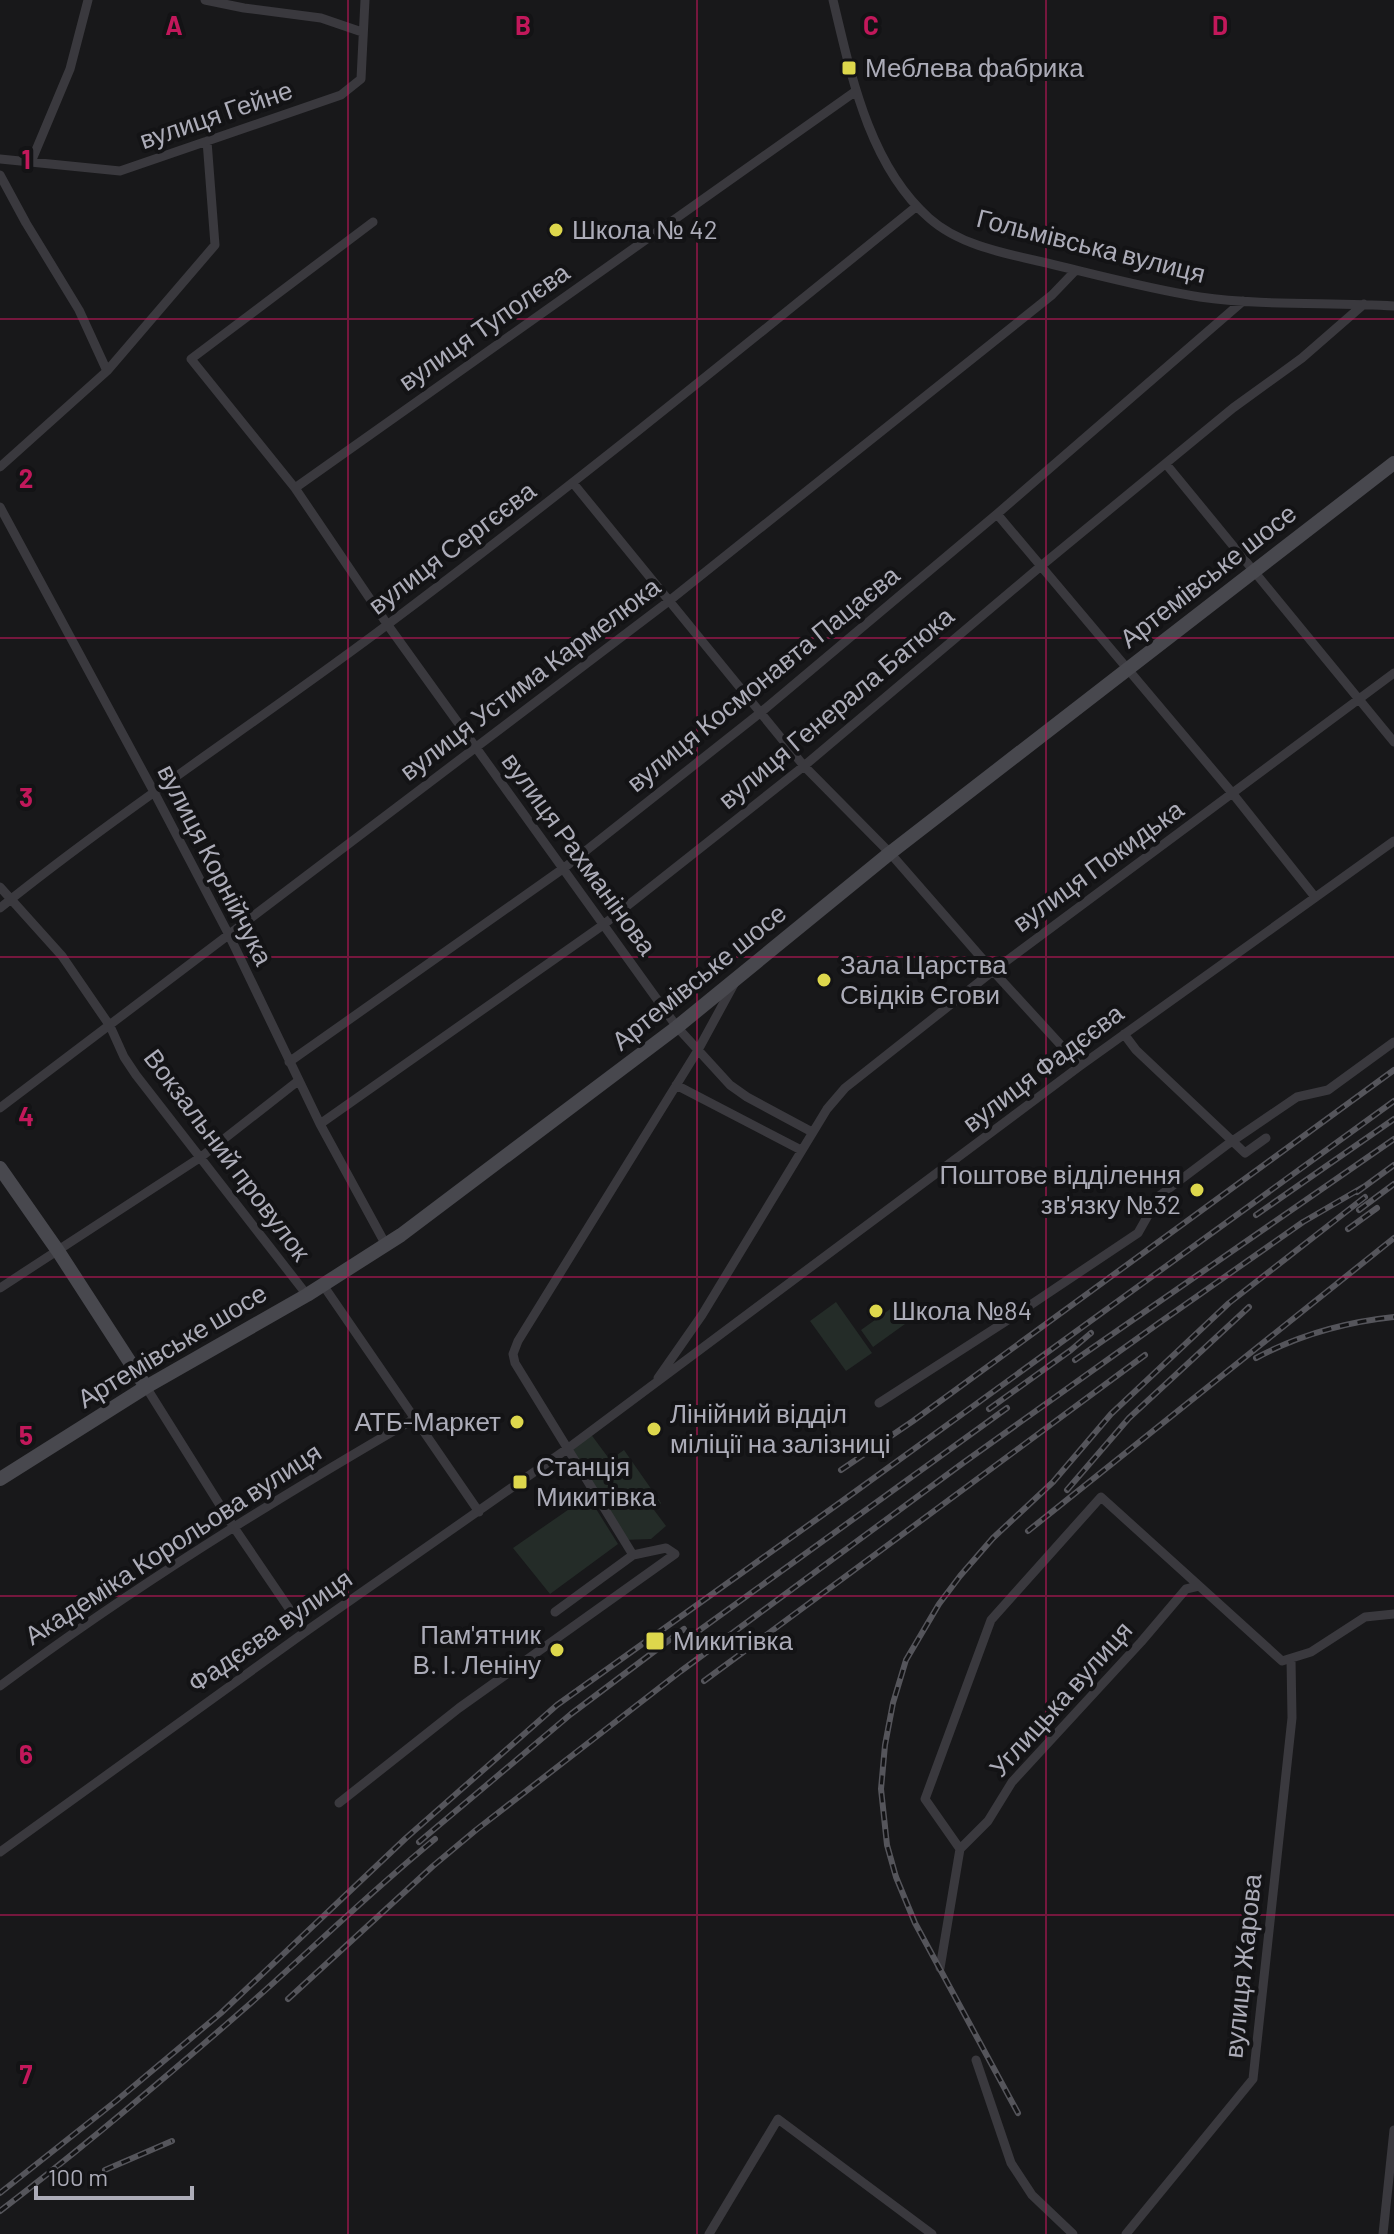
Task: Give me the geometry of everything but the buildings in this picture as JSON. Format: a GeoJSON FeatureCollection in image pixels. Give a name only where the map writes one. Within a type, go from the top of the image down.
{"type":"FeatureCollection","features":[{"type":"Feature","properties":{"kind":"main road","name":"Артемівське шосе"},"geometry":{"type":"LineString","coordinates":[[0,1479],[146,1387],[307,1295],[386,1245],[677,1027],[890,853],[1394,463]]}},
{"type":"Feature","properties":{"kind":"main road"},"geometry":{"type":"LineString","coordinates":[[0,1168],[146,1387]]}},
{"type":"Feature","properties":{"kind":"street"},"geometry":{"type":"LineString","coordinates":[[31,162],[70,69],[88,0]]}},
{"type":"Feature","properties":{"kind":"street"},"geometry":{"type":"LineString","coordinates":[[205,0],[321,18],[362,32]]}},
{"type":"Feature","properties":{"kind":"street","name":"вулиця Гейне"},"geometry":{"type":"LineString","coordinates":[[0,159],[120,171],[341,95],[361,79],[365,0]]}},
{"type":"Feature","properties":{"kind":"street","name":"Гольмівська вулиця"},"geometry":{"type":"LineString","coordinates":[[833,0],[856,91],[883,158],[898,184],[917,206],[946,230],[1014,255],[1202,297],[1394,306]]}},
{"type":"Feature","properties":{"kind":"street","name":"вулиця Туполєва"},"geometry":{"type":"LineString","coordinates":[[295,488],[856,91]]}},
{"type":"Feature","properties":{"kind":"street"},"geometry":{"type":"LineString","coordinates":[[0,467],[107,371],[215,245],[207,141]]}},
{"type":"Feature","properties":{"kind":"street"},"geometry":{"type":"LineString","coordinates":[[0,175],[79,310],[107,371]]}},
{"type":"Feature","properties":{"kind":"street","name":"вулиця Сергєєва"},"geometry":{"type":"LineString","coordinates":[[0,908],[154,792],[387,624],[573,483],[917,206]]}},
{"type":"Feature","properties":{"kind":"street","name":"вулиця Рахманінова"},"geometry":{"type":"LineString","coordinates":[[373,222],[191,359],[295,488],[387,624],[677,1027],[730,1085],[812,1132]]}},
{"type":"Feature","properties":{"kind":"street","name":"вулиця Устима Кармелюка"},"geometry":{"type":"LineString","coordinates":[[0,1108],[669,601],[1052,295],[1076,270]]}},
{"type":"Feature","properties":{"kind":"street","name":"вулиця Космонавта Пацаєва"},"geometry":{"type":"LineString","coordinates":[[289,1062],[564,868],[760,713],[997,514],[1243,301]]}},
{"type":"Feature","properties":{"kind":"street","name":"вулиця Генерала Батюка"},"geometry":{"type":"LineString","coordinates":[[320,1124],[603,925],[804,766],[1041,566],[1233,408],[1302,358],[1364,304]]}},
{"type":"Feature","properties":{"kind":"street"},"geometry":{"type":"LineString","coordinates":[[1166,464],[1394,742]]}},
{"type":"Feature","properties":{"kind":"street"},"geometry":{"type":"LineString","coordinates":[[573,483],[804,766],[890,853],[1080,1066]]}},
{"type":"Feature","properties":{"kind":"street","name":"вулиця Корнійчука"},"geometry":{"type":"LineString","coordinates":[[0,507],[229,935],[298,1081],[386,1245]]}},
{"type":"Feature","properties":{"kind":"street"},"geometry":{"type":"LineString","coordinates":[[997,514],[1128,667],[1315,897]]}},
{"type":"Feature","properties":{"kind":"street","name":"вулиця Покидька"},"geometry":{"type":"LineString","coordinates":[[653,1384],[702,1315],[812,1132],[845,1088],[993,971],[1394,673]]}},
{"type":"Feature","properties":{"kind":"street","name":"вулиця Фадєєва"},"geometry":{"type":"LineString","coordinates":[[567,1449],[1080,1066],[1394,841]]}},
{"type":"Feature","properties":{"kind":"street","name":"Вокзальний провулок"},"geometry":{"type":"LineString","coordinates":[[0,887],[62,956],[110,1026],[136,1075],[307,1295]]}},
{"type":"Feature","properties":{"kind":"street"},"geometry":{"type":"LineString","coordinates":[[633,1555],[515,1363],[513,1354],[518,1341],[698,1050],[737,978]]}},
{"type":"Feature","properties":{"kind":"street"},"geometry":{"type":"LineString","coordinates":[[1124,1034],[1136,1050],[1245,1153],[1266,1138]]}},
{"type":"Feature","properties":{"kind":"street"},"geometry":{"type":"LineString","coordinates":[[879,1403],[1138,1233],[1159,1196],[1233,1140],[1297,1097],[1328,1090],[1394,1042]]}},
{"type":"Feature","properties":{"kind":"street"},"geometry":{"type":"LineString","coordinates":[[0,1288],[201,1157],[298,1081]]}},
{"type":"Feature","properties":{"kind":"street"},"geometry":{"type":"LineString","coordinates":[[676,1085],[801,1150]]}},
{"type":"Feature","properties":{"kind":"street"},"geometry":{"type":"LineString","coordinates":[[323,1285],[479,1512]]}},
{"type":"Feature","properties":{"kind":"street"},"geometry":{"type":"LineString","coordinates":[[146,1387],[233,1526],[305,1632]]}},
{"type":"Feature","properties":{"kind":"street","name":"Академіка Корольова вулиця"},"geometry":{"type":"LineString","coordinates":[[0,1686],[75,1630],[233,1526],[414,1419]]}},
{"type":"Feature","properties":{"kind":"street","name":"Фадєєва вулиця"},"geometry":{"type":"LineString","coordinates":[[0,1852],[305,1632],[567,1449]]}},
{"type":"Feature","properties":{"kind":"street"},"geometry":{"type":"LineString","coordinates":[[940,1968],[960,1849],[925,1799],[991,1620],[1101,1497],[1287,1660],[1311,1652],[1365,1617],[1394,1614]]}},
{"type":"Feature","properties":{"kind":"street"},"geometry":{"type":"LineString","coordinates":[[339,1803],[459,1708],[675,1554],[666,1548],[633,1555],[555,1612]]}},
{"type":"Feature","properties":{"kind":"street","name":"Углицька вулиця"},"geometry":{"type":"LineString","coordinates":[[960,1849],[988,1821],[1012,1782],[1132,1653],[1186,1589],[1199,1586]]}},
{"type":"Feature","properties":{"kind":"street","name":"вулиця Жарова"},"geometry":{"type":"LineString","coordinates":[[1126,2234],[1253,2079],[1292,1718],[1287,1660]]}},
{"type":"Feature","properties":{"kind":"street"},"geometry":{"type":"LineString","coordinates":[[976,2060],[1011,2163],[1032,2195],[1073,2234]]}},
{"type":"Feature","properties":{"kind":"street"},"geometry":{"type":"LineString","coordinates":[[709,2234],[778,2119],[932,2234]]}},
{"type":"Feature","properties":{"kind":"street"},"geometry":{"type":"LineString","coordinates":[[1383,2234],[1394,2130]]}},
{"type":"Feature","properties":{"kind":"shaded area"},"geometry":{"type":"Polygon","coordinates":[[[836,1302],[872,1353],[846,1371],[810,1321],[836,1302]]]}},
{"type":"Feature","properties":{"kind":"shaded area"},"geometry":{"type":"Polygon","coordinates":[[[893,1307],[905,1324],[873,1347],[861,1330],[893,1307]]]}},
{"type":"Feature","properties":{"kind":"shaded area"},"geometry":{"type":"Polygon","coordinates":[[[590,1433],[610,1460],[624,1450],[661,1503],[654,1510],[666,1526],[651,1539],[623,1540],[567,1449],[590,1433]]]}},
{"type":"Feature","properties":{"kind":"shaded area"},"geometry":{"type":"Polygon","coordinates":[[[588,1496],[618,1544],[550,1594],[513,1548],[588,1496]]]}},
{"type":"Feature","properties":{"kind":"railway"},"geometry":{"type":"LineString","coordinates":[[841,1470],[913,1421],[1394,1070]]}},
{"type":"Feature","properties":{"kind":"railway"},"geometry":{"type":"LineString","coordinates":[[0,2193],[221,2013],[406,1838],[557,1705],[1394,1101]]}},
{"type":"Feature","properties":{"kind":"railway"},"geometry":{"type":"LineString","coordinates":[[1256,1215],[1394,1119]]}},
{"type":"Feature","properties":{"kind":"railway"},"geometry":{"type":"LineString","coordinates":[[1075,1360],[1394,1139]]}},
{"type":"Feature","properties":{"kind":"railway"},"geometry":{"type":"LineString","coordinates":[[1357,1192],[1394,1165]]}},
{"type":"Feature","properties":{"kind":"railway"},"geometry":{"type":"LineString","coordinates":[[1359,1210],[1394,1184]]}},
{"type":"Feature","properties":{"kind":"railway"},"geometry":{"type":"LineString","coordinates":[[288,1999],[476,1830],[681,1671],[1159,1323],[1303,1222],[1365,1186]]}},
{"type":"Feature","properties":{"kind":"railway"},"geometry":{"type":"LineString","coordinates":[[1018,2113],[915,1923],[887,1845],[881,1789],[885,1745],[906,1660],[939,1604],[960,1576],[993,1538],[1053,1482],[1111,1414],[1229,1303],[1365,1197]]}},
{"type":"Feature","properties":{"kind":"railway"},"geometry":{"type":"LineString","coordinates":[[1348,1229],[1377,1208]]}},
{"type":"Feature","properties":{"kind":"railway"},"geometry":{"type":"LineString","coordinates":[[1028,1531],[1394,1238]]}},
{"type":"Feature","properties":{"kind":"railway"},"geometry":{"type":"LineString","coordinates":[[1067,1490],[1129,1418],[1249,1307]]}},
{"type":"Feature","properties":{"kind":"railway"},"geometry":{"type":"LineString","coordinates":[[1256,1358],[1323,1331],[1394,1317]]}},
{"type":"Feature","properties":{"kind":"railway"},"geometry":{"type":"LineString","coordinates":[[989,1409],[1091,1333]]}},
{"type":"Feature","properties":{"kind":"railway"},"geometry":{"type":"LineString","coordinates":[[704,1681],[1145,1355]]}},
{"type":"Feature","properties":{"kind":"railway"},"geometry":{"type":"LineString","coordinates":[[679,1645],[1007,1408]]}},
{"type":"Feature","properties":{"kind":"railway"},"geometry":{"type":"LineString","coordinates":[[419,1842],[571,1714],[684,1629]]}},
{"type":"Feature","properties":{"kind":"railway"},"geometry":{"type":"LineString","coordinates":[[0,2211],[184,2061],[435,1839]]}},
{"type":"Feature","properties":{"kind":"railway"},"geometry":{"type":"LineString","coordinates":[[105,2170],[172,2141]]}},
{"type":"Feature","properties":{"kind":"place","name":"Меблева фабрика"},"geometry":{"type":"Point","coordinates":[849,68]}},
{"type":"Feature","properties":{"kind":"place","name":"Школа № 42"},"geometry":{"type":"Point","coordinates":[556,230]}},
{"type":"Feature","properties":{"kind":"place","name":"Зала Царства Свідків Єгови"},"geometry":{"type":"Point","coordinates":[824,980]}},
{"type":"Feature","properties":{"kind":"place","name":"Поштове відділення зв'язку №32"},"geometry":{"type":"Point","coordinates":[1197,1190]}},
{"type":"Feature","properties":{"kind":"place","name":"Школа №84"},"geometry":{"type":"Point","coordinates":[876,1311]}},
{"type":"Feature","properties":{"kind":"place","name":"АТБ-Маркет"},"geometry":{"type":"Point","coordinates":[517,1422]}},
{"type":"Feature","properties":{"kind":"place","name":"Лінійний відділ міліції на залізниці"},"geometry":{"type":"Point","coordinates":[654,1429]}},
{"type":"Feature","properties":{"kind":"place","name":"Станція Микитівка"},"geometry":{"type":"Point","coordinates":[520,1482]}},
{"type":"Feature","properties":{"kind":"place","name":"Микитівка"},"geometry":{"type":"Point","coordinates":[655,1641]}},
{"type":"Feature","properties":{"kind":"place","name":"Пам'ятник В. І. Леніну"},"geometry":{"type":"Point","coordinates":[557,1650]}}]}
